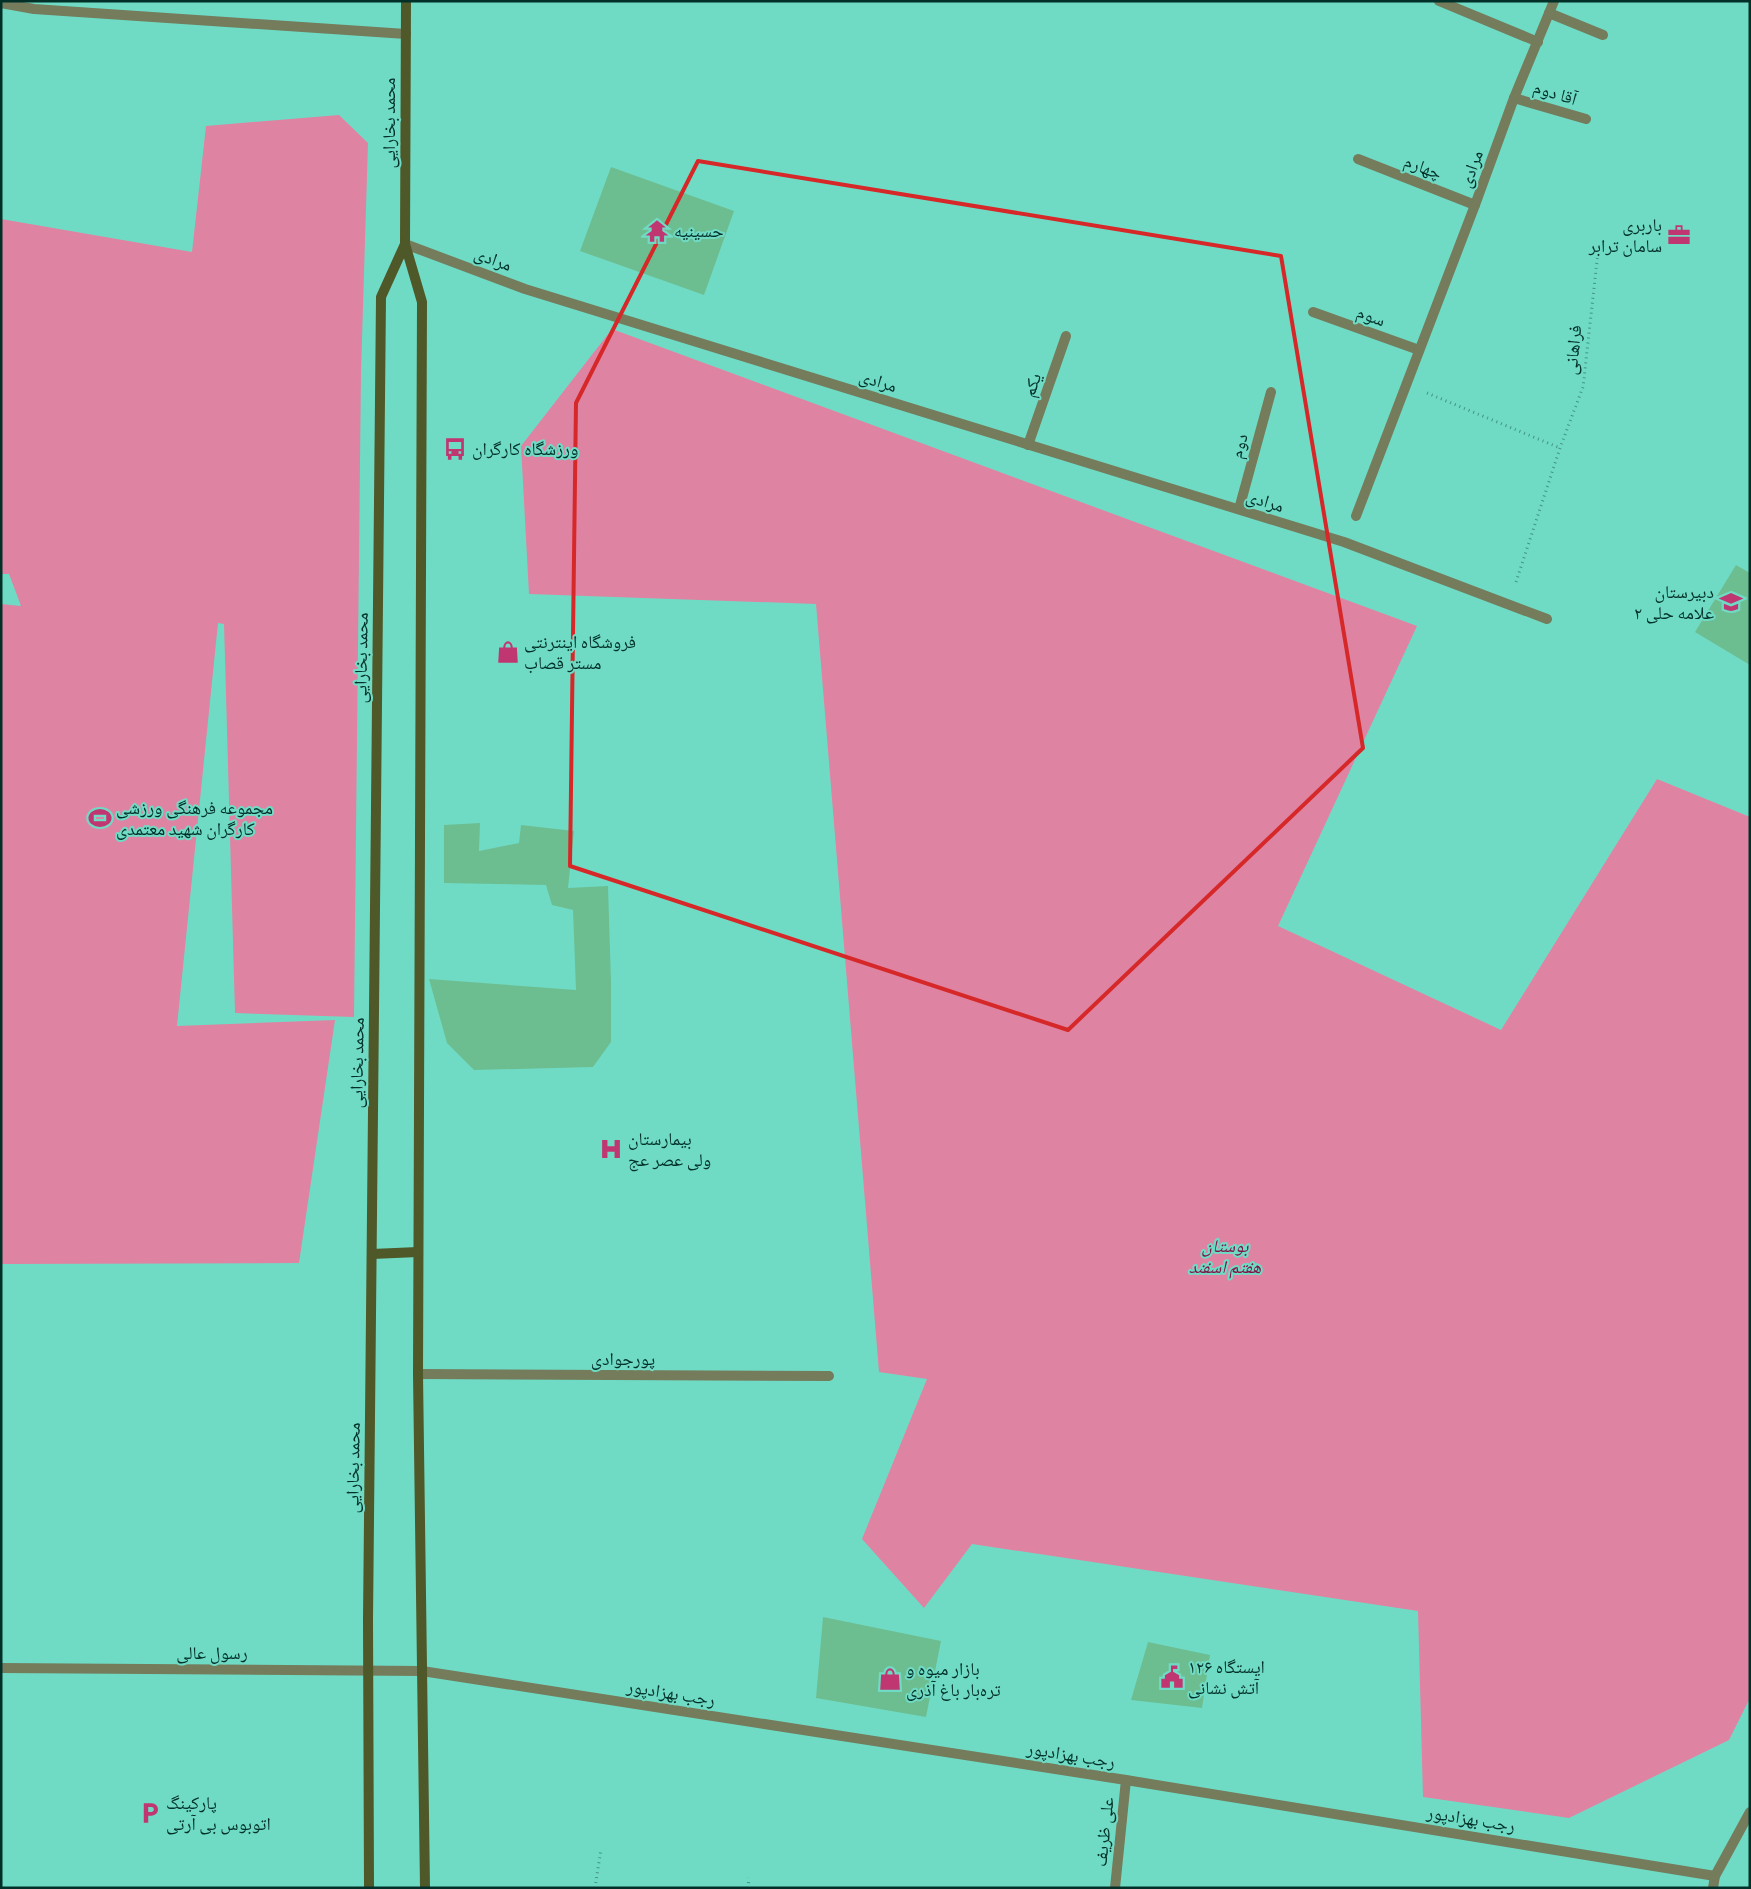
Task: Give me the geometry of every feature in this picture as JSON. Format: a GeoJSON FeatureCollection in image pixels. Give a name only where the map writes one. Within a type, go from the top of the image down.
{"type":"FeatureCollection","features":[{"type":"Feature","properties":{"kind":"main road","name":"محمد بخارایی"},"geometry":{"type":"LineString","coordinates":[[406,1],[405,244],[422,302],[418,1374],[424,1888]]}},
{"type":"Feature","properties":{"kind":"main road","name":"محمد بخارایی"},"geometry":{"type":"LineString","coordinates":[[369,1888],[368,1670],[381,297],[405,244]]}},
{"type":"Feature","properties":{"kind":"main road"},"geometry":{"type":"LineString","coordinates":[[372,1254],[418,1252]]}},
{"type":"Feature","properties":{"kind":"street"},"geometry":{"type":"LineString","coordinates":[[1439,1],[1538,42]]}},
{"type":"Feature","properties":{"kind":"street","name":"مرادی"},"geometry":{"type":"LineString","coordinates":[[1356,516],[1514,98],[1554,1]]}},
{"type":"Feature","properties":{"kind":"street"},"geometry":{"type":"LineString","coordinates":[[1,3],[43,10],[406,34]]}},
{"type":"Feature","properties":{"kind":"street"},"geometry":{"type":"LineString","coordinates":[[1549,13],[1603,35]]}},
{"type":"Feature","properties":{"kind":"street","name":"آقا دوم"},"geometry":{"type":"LineString","coordinates":[[1514,98],[1586,120]]}},
{"type":"Feature","properties":{"kind":"street","name":"چهارم"},"geometry":{"type":"LineString","coordinates":[[1358,159],[1475,205]]}},
{"type":"Feature","properties":{"kind":"street","name":"مرادی"},"geometry":{"type":"LineString","coordinates":[[405,244],[525,289],[1344,542],[1547,619]]}},
{"type":"Feature","properties":{"kind":"street","name":"سوم"},"geometry":{"type":"LineString","coordinates":[[1313,312],[1419,350]]}},
{"type":"Feature","properties":{"kind":"street","name":"یکم"},"geometry":{"type":"LineString","coordinates":[[1028,444],[1066,336]]}},
{"type":"Feature","properties":{"kind":"street","name":"دوم"},"geometry":{"type":"LineString","coordinates":[[1239,510],[1271,392]]}},
{"type":"Feature","properties":{"kind":"street","name":"پورجوادی"},"geometry":{"type":"LineString","coordinates":[[418,1374],[828,1376]]}},
{"type":"Feature","properties":{"kind":"street","name":"رسول عالی"},"geometry":{"type":"LineString","coordinates":[[1,1668],[422,1671]]}},
{"type":"Feature","properties":{"kind":"street","name":"رجب بهزادپور"},"geometry":{"type":"LineString","coordinates":[[422,1671],[1126,1780],[1715,1876]]}},
{"type":"Feature","properties":{"kind":"street","name":"علی ظریف"},"geometry":{"type":"LineString","coordinates":[[1115,1888],[1126,1780]]}},
{"type":"Feature","properties":{"kind":"street"},"geometry":{"type":"LineString","coordinates":[[1713,1888],[1715,1876],[1750,1812]]}},
{"type":"Feature","properties":{"kind":"path","name":"فراهانی"},"geometry":{"type":"LineString","coordinates":[[1508,605],[1560,448],[1583,386],[1598,252]]}},
{"type":"Feature","properties":{"kind":"path"},"geometry":{"type":"LineString","coordinates":[[1406,384],[1560,448]]}},
{"type":"Feature","properties":{"kind":"path"},"geometry":{"type":"LineString","coordinates":[[595,1888],[601,1849]]}},
{"type":"Feature","properties":{"kind":"path"},"geometry":{"type":"LineString","coordinates":[[748,1888],[749,1878]]}},
{"type":"Feature","properties":{"kind":"highlighted area"},"geometry":{"type":"Polygon","coordinates":[[[698,161],[1281,256],[1363,748],[1068,1030],[570,866],[576,403],[698,161]]]}},
{"type":"Feature","properties":{"kind":"green space"},"geometry":{"type":"Polygon","coordinates":[[[339,115],[368,143],[361,371],[354,1017],[235,1013],[224,624],[218,623],[177,1026],[335,1020],[299,1263],[1,1264],[1,604],[21,606],[9,574],[1,574],[1,219],[192,252],[206,126],[339,115]]]}},
{"type":"Feature","properties":{"kind":"green space","name":"بوستان هفتم اسفند"},"geometry":{"type":"Polygon","coordinates":[[[612,329],[1417,626],[1278,926],[1501,1030],[1657,779],[1750,817],[1750,1698],[1729,1740],[1569,1818],[1423,1797],[1418,1611],[972,1544],[924,1608],[862,1539],[927,1379],[879,1372],[816,604],[529,594],[521,446],[612,329]]]}},
{"type":"Feature","properties":{"kind":"building","name":"حسینیه"},"geometry":{"type":"Polygon","coordinates":[[[611,167],[734,211],[704,295],[580,251],[611,167]]]}},
{"type":"Feature","properties":{"kind":"building","name":"دبیرستان علامه حلی ۲"},"geometry":{"type":"Polygon","coordinates":[[[1736,565],[1750,573],[1750,665],[1695,632],[1736,565]]]}},
{"type":"Feature","properties":{"kind":"building"},"geometry":{"type":"Polygon","coordinates":[[[480,823],[479,851],[519,843],[521,825],[574,831],[568,888],[608,886],[611,1042],[593,1067],[474,1070],[447,1043],[429,979],[576,990],[573,910],[552,905],[546,885],[444,883],[444,825],[480,823]]]}},
{"type":"Feature","properties":{"kind":"building"},"geometry":{"type":"Polygon","coordinates":[[[823,1617],[941,1641],[926,1717],[816,1698],[823,1617]]]}},
{"type":"Feature","properties":{"kind":"building","name":"ایستگاه ۱۲۶ آتش نشانی"},"geometry":{"type":"Polygon","coordinates":[[[1148,1642],[1210,1655],[1202,1708],[1131,1700],[1148,1642]]]}},
{"type":"Feature","properties":{"kind":"place","name":"حسینیه"},"geometry":{"type":"Point","coordinates":[657,231]}},
{"type":"Feature","properties":{"kind":"place","name":"باربری سامان ترابر"},"geometry":{"type":"Point","coordinates":[1679,235]}},
{"type":"Feature","properties":{"kind":"place","name":"ورزشگاه کارگران"},"geometry":{"type":"Point","coordinates":[455,449]}},
{"type":"Feature","properties":{"kind":"place","name":"دبیرستان علامه حلی ۲"},"geometry":{"type":"Point","coordinates":[1731,602]}},
{"type":"Feature","properties":{"kind":"place","name":"فروشگاه اینترنتی مستر قصاب"},"geometry":{"type":"Point","coordinates":[508,652]}},
{"type":"Feature","properties":{"kind":"place","name":"مجموعه فرهنگی ورزشی کارگران شهید معتمدی"},"geometry":{"type":"Point","coordinates":[100,818]}},
{"type":"Feature","properties":{"kind":"place","name":"بیمارستان ولی عصر عج"},"geometry":{"type":"Point","coordinates":[611,1149]}},
{"type":"Feature","properties":{"kind":"place","name":"ایستگاه ۱۲۶ آتش نشانی"},"geometry":{"type":"Point","coordinates":[1172,1677]}},
{"type":"Feature","properties":{"kind":"place","name":"بازار میوه و تره‌بار باغ آذری"},"geometry":{"type":"Point","coordinates":[890,1679]}},
{"type":"Feature","properties":{"kind":"place","name":"پارکینگ اتوبوس بی آرتی"},"geometry":{"type":"Point","coordinates":[150,1813]}}]}
